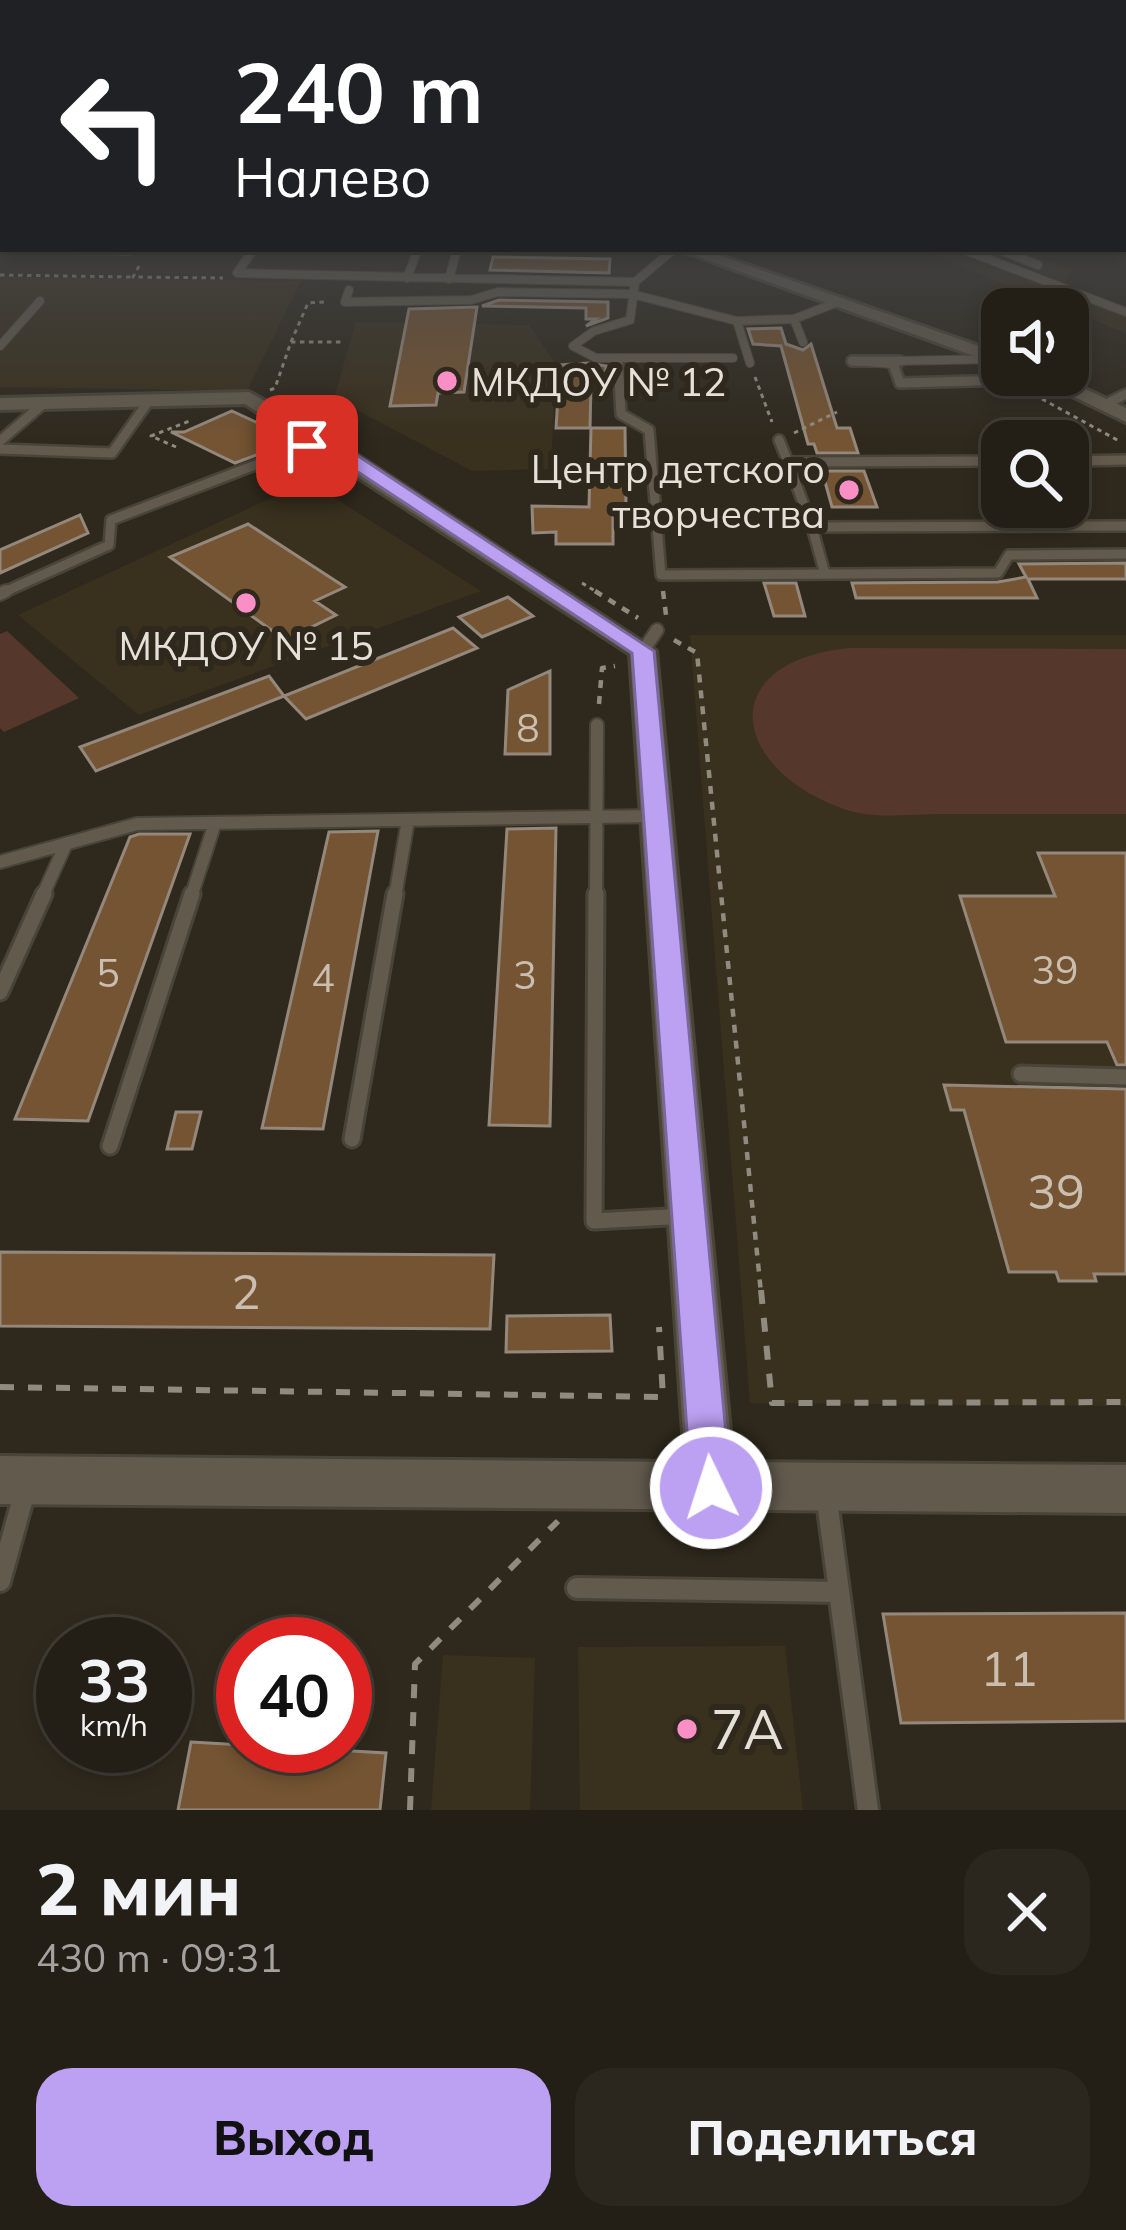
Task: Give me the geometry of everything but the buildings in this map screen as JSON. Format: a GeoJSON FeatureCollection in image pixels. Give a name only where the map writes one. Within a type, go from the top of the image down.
{"type":"FeatureCollection","features":[{"type":"Feature","properties":{"kind":"street"},"geometry":{"type":"LineString","coordinates":[[748,270],[981,353]]}},
{"type":"Feature","properties":{"kind":"street"},"geometry":{"type":"LineString","coordinates":[[1084,396],[1126,416]]}},
{"type":"Feature","properties":{"kind":"street"},"geometry":{"type":"LineString","coordinates":[[0,404],[249,398],[322,440],[638,645],[711,1488]]}},
{"type":"Feature","properties":{"kind":"street"},"geometry":{"type":"LineString","coordinates":[[14,1480],[1126,1489]]}},
{"type":"Feature","properties":{"kind":"lane"},"geometry":{"type":"LineString","coordinates":[[407,278],[410,270]]}},
{"type":"Feature","properties":{"kind":"lane"},"geometry":{"type":"LineString","coordinates":[[448,279],[451,270]]}},
{"type":"Feature","properties":{"kind":"lane"},"geometry":{"type":"LineString","coordinates":[[649,270],[635,283],[630,320],[594,331],[573,346],[596,358],[733,358]]}},
{"type":"Feature","properties":{"kind":"lane"},"geometry":{"type":"LineString","coordinates":[[1018,270],[1126,312]]}},
{"type":"Feature","properties":{"kind":"lane"},"geometry":{"type":"LineString","coordinates":[[237,273],[635,283]]}},
{"type":"Feature","properties":{"kind":"lane"},"geometry":{"type":"LineString","coordinates":[[349,290],[345,302],[471,300],[498,292],[632,294],[737,321],[794,319],[838,302]]}},
{"type":"Feature","properties":{"kind":"lane"},"geometry":{"type":"LineString","coordinates":[[0,346],[40,301]]}},
{"type":"Feature","properties":{"kind":"lane"},"geometry":{"type":"LineString","coordinates":[[794,319],[803,342]]}},
{"type":"Feature","properties":{"kind":"lane"},"geometry":{"type":"LineString","coordinates":[[737,321],[750,363]]}},
{"type":"Feature","properties":{"kind":"lane"},"geometry":{"type":"LineString","coordinates":[[618,358],[621,414],[649,430],[661,575],[998,573],[1009,555],[1126,554]]}},
{"type":"Feature","properties":{"kind":"lane"},"geometry":{"type":"LineString","coordinates":[[852,361],[981,360]]}},
{"type":"Feature","properties":{"kind":"lane"},"geometry":{"type":"LineString","coordinates":[[892,361],[900,383],[981,380]]}},
{"type":"Feature","properties":{"kind":"lane"},"geometry":{"type":"LineString","coordinates":[[1104,405],[1126,394]]}},
{"type":"Feature","properties":{"kind":"lane"},"geometry":{"type":"LineString","coordinates":[[0,445],[112,453],[148,401]]}},
{"type":"Feature","properties":{"kind":"lane"},"geometry":{"type":"LineString","coordinates":[[0,445],[43,404]]}},
{"type":"Feature","properties":{"kind":"lane"},"geometry":{"type":"LineString","coordinates":[[0,595],[109,545],[111,520],[205,480],[234,475],[322,440]]}},
{"type":"Feature","properties":{"kind":"lane"},"geometry":{"type":"LineString","coordinates":[[779,440],[825,574]]}},
{"type":"Feature","properties":{"kind":"lane"},"geometry":{"type":"LineString","coordinates":[[1089,461],[1126,460]]}},
{"type":"Feature","properties":{"kind":"lane"},"geometry":{"type":"LineString","coordinates":[[788,462],[981,461]]}},
{"type":"Feature","properties":{"kind":"lane"},"geometry":{"type":"LineString","coordinates":[[812,526],[1126,526]]}},
{"type":"Feature","properties":{"kind":"lane"},"geometry":{"type":"LineString","coordinates":[[597,725],[594,1221],[689,1216]]}},
{"type":"Feature","properties":{"kind":"lane"},"geometry":{"type":"LineString","coordinates":[[0,862],[136,824],[656,816]]}},
{"type":"Feature","properties":{"kind":"lane"},"geometry":{"type":"LineString","coordinates":[[352,1139],[408,820]]}},
{"type":"Feature","properties":{"kind":"lane"},"geometry":{"type":"LineString","coordinates":[[110,1146],[215,823]]}},
{"type":"Feature","properties":{"kind":"lane"},"geometry":{"type":"LineString","coordinates":[[0,992],[65,846]]}},
{"type":"Feature","properties":{"kind":"lane"},"geometry":{"type":"LineString","coordinates":[[1021,1074],[1126,1076]]}},
{"type":"Feature","properties":{"kind":"lane"},"geometry":{"type":"LineString","coordinates":[[0,1581],[14,1480]]}},
{"type":"Feature","properties":{"kind":"lane"},"geometry":{"type":"LineString","coordinates":[[825,1488],[868,1810]]}},
{"type":"Feature","properties":{"kind":"lane"},"geometry":{"type":"LineString","coordinates":[[577,1588],[839,1592]]}},
{"type":"Feature","properties":{"kind":"path"},"geometry":{"type":"LineString","coordinates":[[133,277],[136,270]]}},
{"type":"Feature","properties":{"kind":"path"},"geometry":{"type":"LineString","coordinates":[[0,275],[236,278],[237,273]]}},
{"type":"Feature","properties":{"kind":"path"},"geometry":{"type":"LineString","coordinates":[[292,342],[308,302],[345,302]]}},
{"type":"Feature","properties":{"kind":"path"},"geometry":{"type":"LineString","coordinates":[[750,363],[779,440],[837,412]]}},
{"type":"Feature","properties":{"kind":"path"},"geometry":{"type":"LineString","coordinates":[[661,575],[666,617]]}},
{"type":"Feature","properties":{"kind":"path"},"geometry":{"type":"LineString","coordinates":[[597,725],[602,668],[621,665],[638,645],[697,652],[772,1403],[1126,1402]]}},
{"type":"Feature","properties":{"kind":"path"},"geometry":{"type":"LineString","coordinates":[[0,1388],[664,1397],[658,1308]]}},
{"type":"Feature","properties":{"kind":"path"},"geometry":{"type":"LineString","coordinates":[[410,1810],[415,1664],[574,1505]]}},
{"type":"Feature","properties":{"kind":"shaded area"},"geometry":{"type":"Polygon","coordinates":[[[970,270],[1073,270],[1064,284],[1074,288],[1014,288],[970,270]]]}},
{"type":"Feature","properties":{"kind":"shaded area"},"geometry":{"type":"Polygon","coordinates":[[[0,277],[301,281],[247,391],[0,387],[0,277]]]}},
{"type":"Feature","properties":{"kind":"shaded area"},"geometry":{"type":"Polygon","coordinates":[[[1089,294],[1126,308],[1126,333],[1089,318],[1089,294]]]}},
{"type":"Feature","properties":{"kind":"shaded area","name":"МКДОУ № 12"},"geometry":{"type":"Polygon","coordinates":[[[356,322],[529,325],[556,364],[551,469],[472,471],[334,398],[356,322]]]}},
{"type":"Feature","properties":{"kind":"shaded area","name":"МКДОУ № 15"},"geometry":{"type":"Polygon","coordinates":[[[308,481],[481,591],[139,715],[18,615],[308,481]]]}},
{"type":"Feature","properties":{"kind":"shaded area"},"geometry":{"type":"Polygon","coordinates":[[[7,631],[79,698],[4,732],[0,728],[0,634],[7,631]]]}},
{"type":"Feature","properties":{"kind":"shaded area"},"geometry":{"type":"Polygon","coordinates":[[[690,635],[1126,635],[1126,1406],[750,1403],[690,635]]]}},
{"type":"Feature","properties":{"kind":"shaded area"},"geometry":{"type":"Polygon","coordinates":[[[849,648],[1126,649],[1126,814],[877,815],[841,808],[804,790],[776,768],[759,743],[753,718],[758,694],[775,673],[805,657],[849,648]]]}},
{"type":"Feature","properties":{"kind":"shaded area","name":"7А"},"geometry":{"type":"Polygon","coordinates":[[[785,1646],[803,1810],[580,1810],[578,1647],[785,1646]]]}},
{"type":"Feature","properties":{"kind":"shaded area"},"geometry":{"type":"Polygon","coordinates":[[[443,1655],[535,1658],[530,1810],[431,1810],[443,1655]]]}},
{"type":"Feature","properties":{"kind":"place","name":"МКДОУ № 12"},"geometry":{"type":"Point","coordinates":[447,381]}},
{"type":"Feature","properties":{"kind":"place","name":"Центр детского творчества"},"geometry":{"type":"Point","coordinates":[849,490]}},
{"type":"Feature","properties":{"kind":"place","name":"МКДОУ № 15"},"geometry":{"type":"Point","coordinates":[246,603]}},
{"type":"Feature","properties":{"kind":"place","name":"7А"},"geometry":{"type":"Point","coordinates":[687,1729]}},
{"type":"Feature","properties":{"kind":"route"},"geometry":{"type":"LineString","coordinates":[[307,446],[322,440],[643,651],[711,1488]]}}]}
